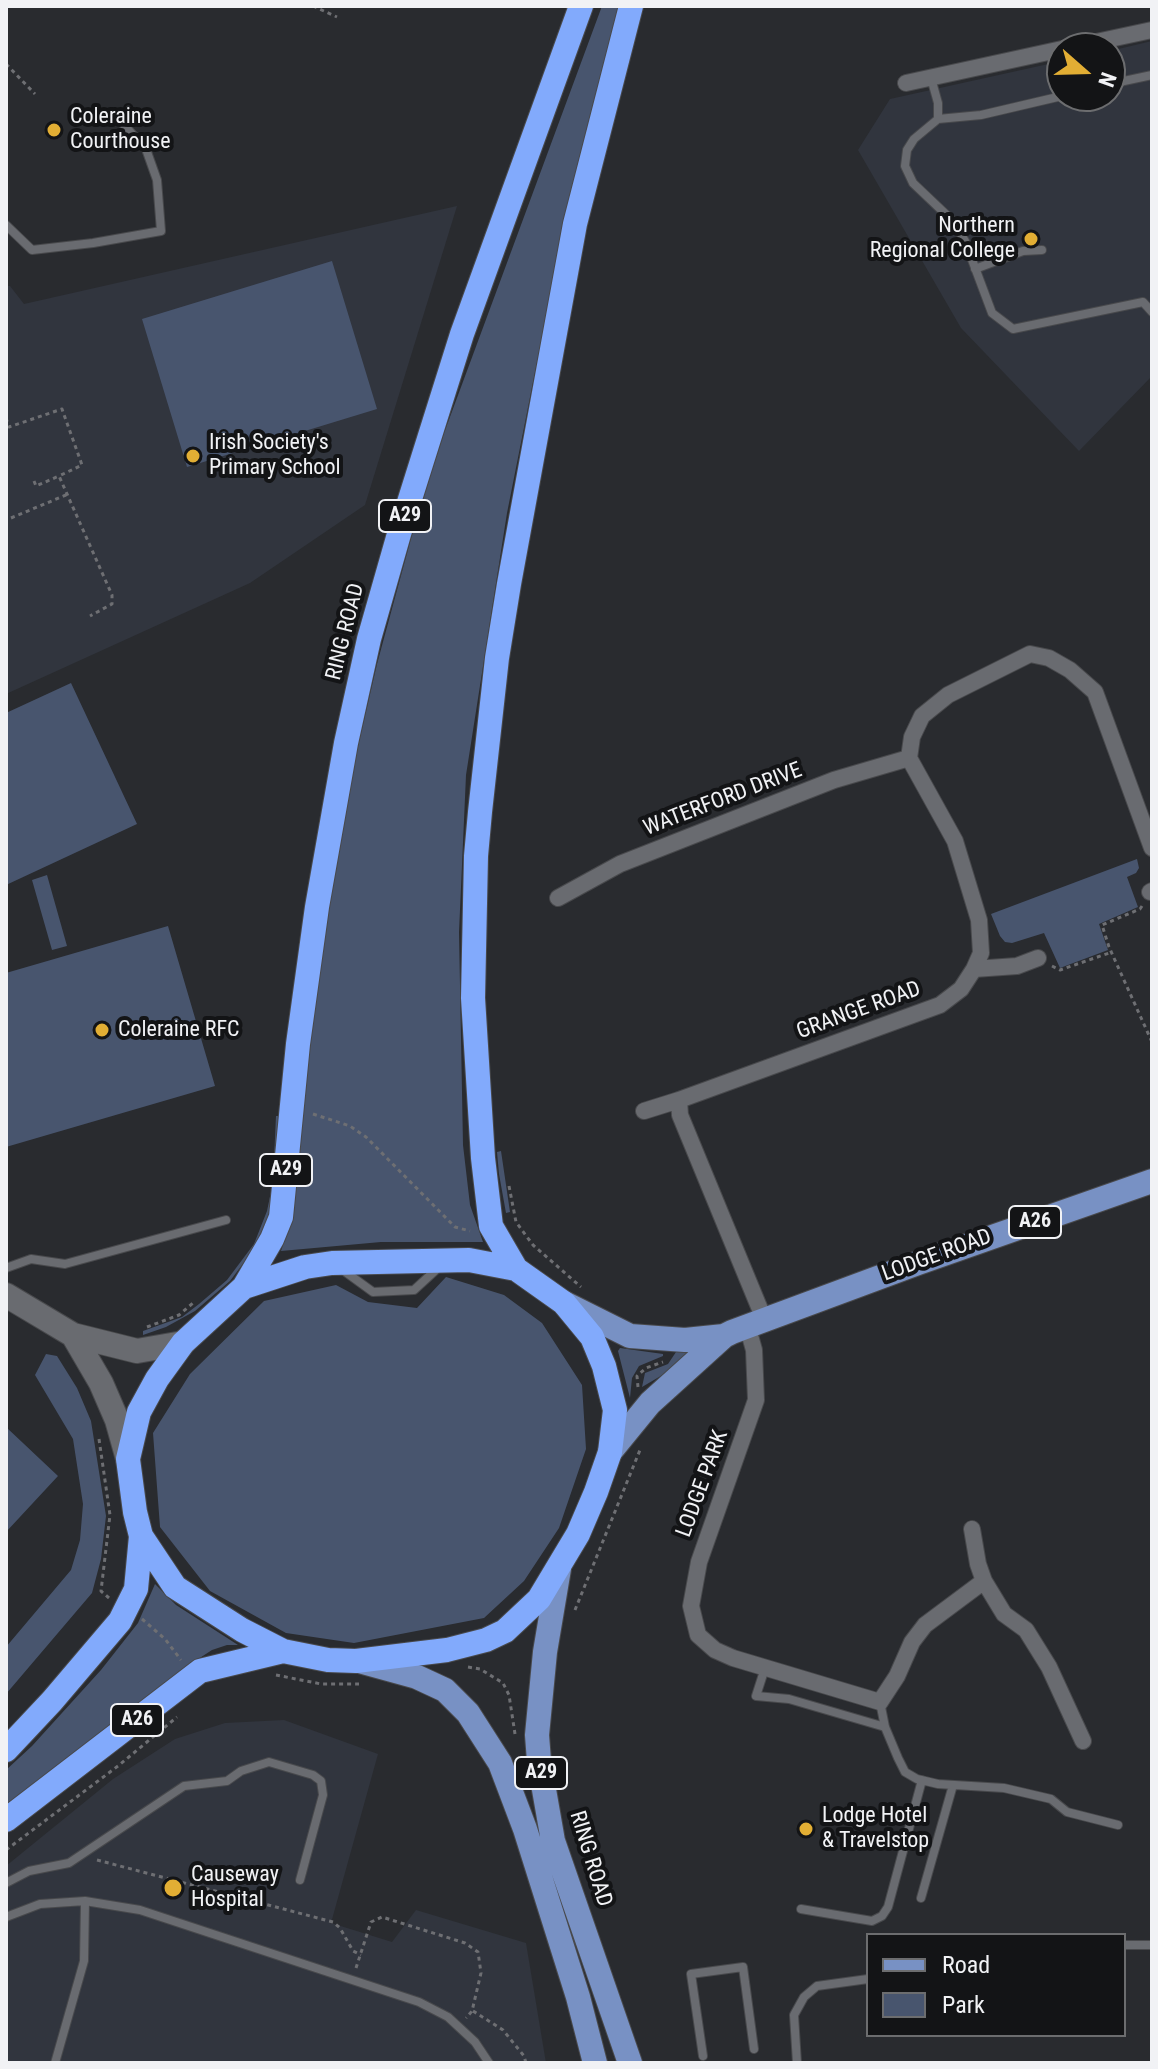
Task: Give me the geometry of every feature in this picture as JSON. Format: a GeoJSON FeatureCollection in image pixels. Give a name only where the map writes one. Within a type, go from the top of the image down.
{"type":"FeatureCollection","features":[{"type":"Feature","properties":{"kind":"highway","name":"RING ROAD"},"geometry":{"type":"LineString","coordinates":[[244,1287],[281,1217],[296,1057],[317,907],[346,743],[369,639],[462,334],[581,6]]}},
{"type":"Feature","properties":{"kind":"highway","name":"A29"},"geometry":{"type":"LineString","coordinates":[[516,1269],[491,1226],[483,1158],[473,998],[478,827],[500,643],[569,255],[605,100],[631,6]]}},
{"type":"Feature","properties":{"kind":"highway","name":"A29"},"geometry":{"type":"LineString","coordinates":[[469,1260],[516,1269],[564,1303],[592,1337],[604,1366],[615,1410],[610,1452],[578,1534],[559,1569],[539,1599],[505,1631],[486,1640],[447,1650],[356,1661],[328,1660],[283,1651],[242,1630],[175,1587],[141,1536],[128,1459],[139,1412],[157,1379],[183,1343],[244,1287],[305,1267],[332,1263],[469,1260]]}},
{"type":"Feature","properties":{"kind":"highway"},"geometry":{"type":"LineString","coordinates":[[6,1750],[120,1621],[136,1589],[141,1536]]}},
{"type":"Feature","properties":{"kind":"highway","name":"A26"},"geometry":{"type":"LineString","coordinates":[[6,1820],[200,1671],[283,1651]]}},
{"type":"Feature","properties":{"kind":"main road","name":"LODGE ROAD"},"geometry":{"type":"LineString","coordinates":[[610,1452],[650,1403],[724,1336],[1152,1181]]}},
{"type":"Feature","properties":{"kind":"main road","name":"LODGE ROAD"},"geometry":{"type":"LineString","coordinates":[[564,1303],[630,1336],[668,1340],[724,1336]]}},
{"type":"Feature","properties":{"kind":"main road","name":"RING ROAD"},"geometry":{"type":"LineString","coordinates":[[559,1569],[545,1652],[537,1735],[539,1761],[553,1841],[630,2063]]}},
{"type":"Feature","properties":{"kind":"main road","name":"A29"},"geometry":{"type":"LineString","coordinates":[[356,1661],[417,1677],[445,1690],[468,1713],[500,1763],[525,1829],[578,1997],[595,2063]]}},
{"type":"Feature","properties":{"kind":"street"},"geometry":{"type":"LineString","coordinates":[[1126,36],[1152,30]]}},
{"type":"Feature","properties":{"kind":"street"},"geometry":{"type":"LineString","coordinates":[[906,83],[1046,53]]}},
{"type":"Feature","properties":{"kind":"street"},"geometry":{"type":"LineString","coordinates":[[1038,958],[1017,966],[974,969],[981,953],[979,920],[955,841],[909,758],[912,737],[922,716],[948,695],[1030,654],[1049,658],[1070,670],[1095,692],[1152,848]]}},
{"type":"Feature","properties":{"kind":"street","name":"WATERFORD DRIVE"},"geometry":{"type":"LineString","coordinates":[[558,898],[620,864],[834,780],[909,758]]}},
{"type":"Feature","properties":{"kind":"street","name":"GRANGE ROAD"},"geometry":{"type":"LineString","coordinates":[[644,1111],[940,1005],[961,989],[974,969]]}},
{"type":"Feature","properties":{"kind":"street"},"geometry":{"type":"LineString","coordinates":[[679,1100],[680,1115],[756,1322]]}},
{"type":"Feature","properties":{"kind":"street"},"geometry":{"type":"LineString","coordinates":[[6,1295],[73,1335],[137,1351],[183,1343]]}},
{"type":"Feature","properties":{"kind":"street","name":"LODGE PARK"},"geometry":{"type":"LineString","coordinates":[[756,1322],[756,1400],[699,1562],[691,1606],[698,1635],[715,1650],[765,1668]]}},
{"type":"Feature","properties":{"kind":"street"},"geometry":{"type":"LineString","coordinates":[[73,1335],[101,1383],[117,1420],[128,1459]]}},
{"type":"Feature","properties":{"kind":"street"},"geometry":{"type":"LineString","coordinates":[[972,1529],[984,1581],[1004,1614],[1026,1630],[1049,1667],[1083,1741]]}},
{"type":"Feature","properties":{"kind":"street"},"geometry":{"type":"LineString","coordinates":[[765,1668],[880,1702],[897,1676],[912,1642],[925,1625],[984,1581]]}},
{"type":"Feature","properties":{"kind":"lane"},"geometry":{"type":"LineString","coordinates":[[1126,81],[1152,75]]}},
{"type":"Feature","properties":{"kind":"lane"},"geometry":{"type":"LineString","coordinates":[[931,78],[938,103],[938,119],[914,139],[907,150],[905,166],[913,183],[953,221],[992,313],[1013,329],[1143,302],[1152,312]]}},
{"type":"Feature","properties":{"kind":"lane"},"geometry":{"type":"LineString","coordinates":[[938,119],[981,115],[1046,100]]}},
{"type":"Feature","properties":{"kind":"lane"},"geometry":{"type":"LineString","coordinates":[[6,225],[32,250],[161,231],[157,180],[150,159],[146,149],[123,124]]}},
{"type":"Feature","properties":{"kind":"lane"},"geometry":{"type":"LineString","coordinates":[[975,269],[1023,251],[1042,250]]}},
{"type":"Feature","properties":{"kind":"lane"},"geometry":{"type":"LineString","coordinates":[[6,1268],[31,1259],[65,1264],[226,1220]]}},
{"type":"Feature","properties":{"kind":"lane"},"geometry":{"type":"LineString","coordinates":[[765,1668],[756,1696],[789,1699],[885,1727]]}},
{"type":"Feature","properties":{"kind":"lane"},"geometry":{"type":"LineString","coordinates":[[880,1702],[885,1727],[905,1772],[922,1780],[1004,1788],[1051,1799],[1067,1812],[1118,1825]]}},
{"type":"Feature","properties":{"kind":"lane"},"geometry":{"type":"LineString","coordinates":[[6,1883],[29,1871],[61,1866],[80,1856],[184,1786],[227,1781],[241,1771],[269,1762],[313,1775],[321,1781],[323,1795],[300,1880]]}},
{"type":"Feature","properties":{"kind":"lane"},"geometry":{"type":"LineString","coordinates":[[801,1909],[872,1921],[882,1916],[892,1894],[922,1780]]}},
{"type":"Feature","properties":{"kind":"lane"},"geometry":{"type":"LineString","coordinates":[[921,1898],[953,1785]]}},
{"type":"Feature","properties":{"kind":"lane"},"geometry":{"type":"LineString","coordinates":[[6,1917],[40,1904],[85,1901],[140,1910],[419,2002],[448,2017],[475,2042],[489,2063]]}},
{"type":"Feature","properties":{"kind":"lane"},"geometry":{"type":"LineString","coordinates":[[55,2063],[84,1961],[85,1901]]}},
{"type":"Feature","properties":{"kind":"lane"},"geometry":{"type":"LineString","coordinates":[[1126,1945],[1152,1945]]}},
{"type":"Feature","properties":{"kind":"lane"},"geometry":{"type":"LineString","coordinates":[[703,2056],[691,1974],[743,1967],[754,2049]]}},
{"type":"Feature","properties":{"kind":"lane"},"geometry":{"type":"LineString","coordinates":[[797,2063],[794,2015],[804,1997],[817,1986],[866,1979]]}},
{"type":"Feature","properties":{"kind":"path"},"geometry":{"type":"LineString","coordinates":[[313,6],[337,17]]}},
{"type":"Feature","properties":{"kind":"path"},"geometry":{"type":"LineString","coordinates":[[6,64],[35,94]]}},
{"type":"Feature","properties":{"kind":"path"},"geometry":{"type":"LineString","coordinates":[[6,418],[9,427],[62,409],[82,465],[36,486],[34,481]]}},
{"type":"Feature","properties":{"kind":"path"},"geometry":{"type":"LineString","coordinates":[[59,476],[112,595],[112,604],[90,616]]}},
{"type":"Feature","properties":{"kind":"path"},"geometry":{"type":"LineString","coordinates":[[11,518],[66,495]]}},
{"type":"Feature","properties":{"kind":"path"},"geometry":{"type":"LineString","coordinates":[[1151,892],[1140,909],[1102,925],[1152,1042]]}},
{"type":"Feature","properties":{"kind":"path"},"geometry":{"type":"LineString","coordinates":[[1038,958],[1060,970],[1112,952]]}},
{"type":"Feature","properties":{"kind":"path"},"geometry":{"type":"LineString","coordinates":[[306,1111],[350,1126],[366,1137],[455,1227],[471,1232]]}},
{"type":"Feature","properties":{"kind":"path"},"geometry":{"type":"LineString","coordinates":[[508,1181],[516,1222],[533,1245],[587,1292]]}},
{"type":"Feature","properties":{"kind":"path"},"geometry":{"type":"LineString","coordinates":[[137,1330],[179,1315],[199,1298]]}},
{"type":"Feature","properties":{"kind":"path"},"geometry":{"type":"LineString","coordinates":[[638,1390],[637,1376],[669,1356]]}},
{"type":"Feature","properties":{"kind":"path"},"geometry":{"type":"LineString","coordinates":[[98,1437],[110,1515],[101,1591]]}},
{"type":"Feature","properties":{"kind":"path"},"geometry":{"type":"LineString","coordinates":[[574,1612],[643,1442]]}},
{"type":"Feature","properties":{"kind":"path"},"geometry":{"type":"LineString","coordinates":[[142,1619],[165,1639],[185,1666]]}},
{"type":"Feature","properties":{"kind":"path"},"geometry":{"type":"LineString","coordinates":[[462,1669],[470,1666],[480,1669],[503,1683],[509,1695],[519,1745]]}},
{"type":"Feature","properties":{"kind":"path"},"geometry":{"type":"LineString","coordinates":[[265,1675],[321,1684],[371,1684]]}},
{"type":"Feature","properties":{"kind":"path"},"geometry":{"type":"LineString","coordinates":[[6,1850],[118,1766],[183,1712]]}},
{"type":"Feature","properties":{"kind":"path"},"geometry":{"type":"LineString","coordinates":[[80,1856],[333,1922],[353,1951],[361,1955]]}},
{"type":"Feature","properties":{"kind":"path"},"geometry":{"type":"LineString","coordinates":[[353,1980],[371,1922],[382,1917],[465,1943],[478,1952],[481,1973],[472,2011],[460,2028]]}},
{"type":"Feature","properties":{"kind":"path"},"geometry":{"type":"LineString","coordinates":[[472,2011],[503,2030],[526,2063]]}},
{"type":"Feature","properties":{"kind":"shaded area","name":"Northern Regional College"},"geometry":{"type":"Polygon","coordinates":[[[1152,41],[1152,376],[1079,451],[961,328],[858,150],[890,99],[1046,65],[1046,112],[1126,112],[1126,47],[1152,41]]]}},
{"type":"Feature","properties":{"kind":"shaded area","name":"Irish Society's Primary School"},"geometry":{"type":"Polygon","coordinates":[[[457,206],[365,505],[250,583],[6,694],[6,286],[10,286],[24,304],[457,206]]]}},
{"type":"Feature","properties":{"kind":"shaded area","name":"Causeway Hospital"},"geometry":{"type":"Polygon","coordinates":[[[284,1720],[378,1754],[331,1923],[392,1942],[416,1910],[526,1943],[546,2063],[6,2063],[6,1866],[113,1779],[175,1739],[225,1723],[284,1720]]]}},
{"type":"Feature","properties":{"kind":"green space"},"geometry":{"type":"Polygon","coordinates":[[[602,6],[620,6],[568,206],[507,513],[466,775],[459,932],[463,1145],[470,1205],[483,1242],[381,1242],[281,1251],[294,1211],[326,917],[348,789],[377,664],[416,520],[444,433],[602,6]]]}},
{"type":"Feature","properties":{"kind":"green space"},"geometry":{"type":"Polygon","coordinates":[[[332,261],[377,409],[187,467],[142,319],[332,261]]]}},
{"type":"Feature","properties":{"kind":"green space"},"geometry":{"type":"Polygon","coordinates":[[[71,683],[137,824],[6,885],[6,713],[71,683]]]}},
{"type":"Feature","properties":{"kind":"green space"},"geometry":{"type":"Polygon","coordinates":[[[1137,859],[1139,868],[1127,877],[1138,907],[1099,924],[1108,950],[1060,968],[1044,933],[1012,943],[1005,942],[1000,936],[991,914],[1137,859]]]}},
{"type":"Feature","properties":{"kind":"green space"},"geometry":{"type":"Polygon","coordinates":[[[47,875],[67,946],[52,950],[32,880],[47,875]]]}},
{"type":"Feature","properties":{"kind":"green space","name":"Coleraine RFC"},"geometry":{"type":"Polygon","coordinates":[[[168,926],[215,1086],[6,1147],[6,973],[168,926]]]}},
{"type":"Feature","properties":{"kind":"green space"},"geometry":{"type":"Polygon","coordinates":[[[276,1116],[279,1116],[273,1178],[276,1116]]]}},
{"type":"Feature","properties":{"kind":"green space"},"geometry":{"type":"Polygon","coordinates":[[[501,1151],[510,1212],[506,1213],[497,1152],[501,1151]]]}},
{"type":"Feature","properties":{"kind":"green space"},"geometry":{"type":"Polygon","coordinates":[[[273,1184],[270,1212],[257,1245],[230,1281],[195,1311],[166,1327],[143,1335],[143,1331],[182,1317],[227,1280],[254,1244],[267,1211],[273,1184]]]}},
{"type":"Feature","properties":{"kind":"green space"},"geometry":{"type":"Polygon","coordinates":[[[446,1277],[504,1295],[542,1323],[582,1385],[586,1449],[559,1528],[524,1581],[484,1618],[354,1643],[286,1633],[210,1591],[160,1527],[153,1433],[190,1374],[264,1301],[336,1285],[368,1302],[417,1308],[446,1277]]]}},
{"type":"Feature","properties":{"kind":"green space"},"geometry":{"type":"Polygon","coordinates":[[[707,1344],[642,1387],[645,1373],[668,1364],[676,1352],[707,1344]]]}},
{"type":"Feature","properties":{"kind":"green space"},"geometry":{"type":"Polygon","coordinates":[[[620,1348],[663,1354],[639,1366],[632,1378],[630,1398],[618,1351],[620,1348]]]}},
{"type":"Feature","properties":{"kind":"green space"},"geometry":{"type":"Polygon","coordinates":[[[46,1354],[57,1356],[77,1388],[91,1421],[106,1516],[101,1559],[92,1593],[6,1694],[6,1647],[71,1570],[80,1540],[83,1504],[73,1439],[35,1375],[46,1354]]]}},
{"type":"Feature","properties":{"kind":"green space"},"geometry":{"type":"Polygon","coordinates":[[[6,1427],[58,1476],[6,1532],[6,1427]]]}},
{"type":"Feature","properties":{"kind":"green space"},"geometry":{"type":"Polygon","coordinates":[[[155,1584],[176,1605],[238,1645],[212,1650],[189,1665],[6,1811],[6,1770],[101,1670],[138,1623],[155,1584]]]}},
{"type":"Feature","properties":{"kind":"place","name":"Coleraine Courthouse"},"geometry":{"type":"Point","coordinates":[54,130]}},
{"type":"Feature","properties":{"kind":"place","name":"Northern Regional College"},"geometry":{"type":"Point","coordinates":[1031,239]}},
{"type":"Feature","properties":{"kind":"place","name":"Irish Society's Primary School"},"geometry":{"type":"Point","coordinates":[193,456]}},
{"type":"Feature","properties":{"kind":"place","name":"Coleraine RFC"},"geometry":{"type":"Point","coordinates":[102,1030]}},
{"type":"Feature","properties":{"kind":"place","name":"Lodge Hotel & Travelstop"},"geometry":{"type":"Point","coordinates":[806,1829]}},
{"type":"Feature","properties":{"kind":"place","name":"Causeway Hospital"},"geometry":{"type":"Point","coordinates":[173,1888]}}]}
